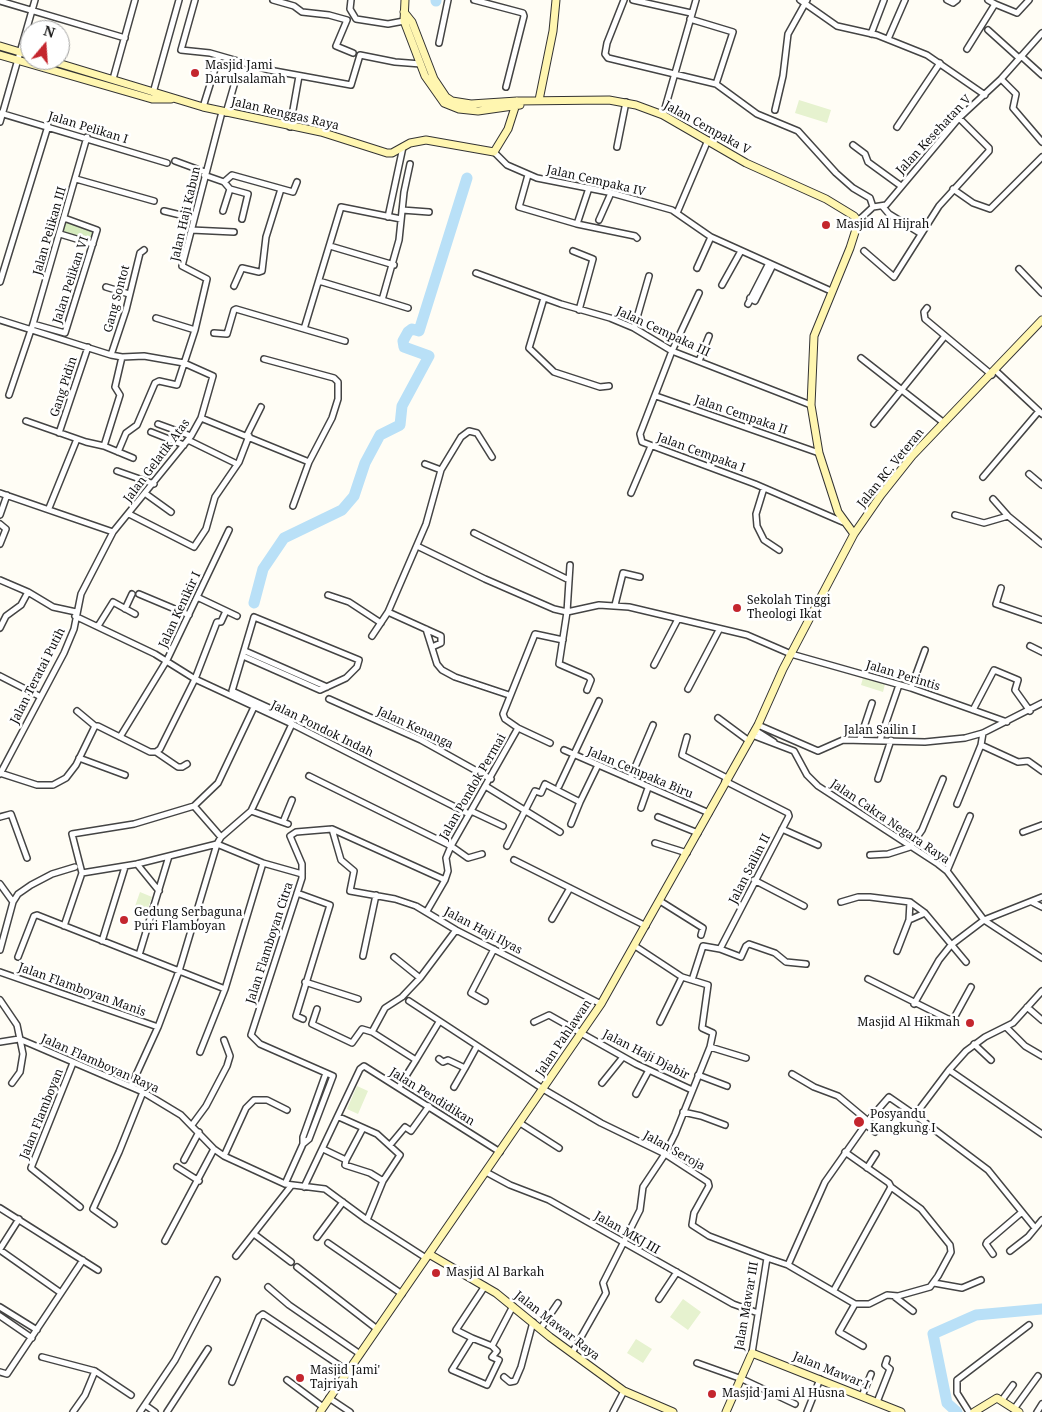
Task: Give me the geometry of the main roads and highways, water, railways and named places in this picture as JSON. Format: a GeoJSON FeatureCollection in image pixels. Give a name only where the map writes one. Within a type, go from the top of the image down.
{"type":"FeatureCollection","features":[{"type":"Feature","properties":{"kind":"waterway"},"geometry":{"type":"LineString","coordinates":[[254,603],[263,569],[284,538],[342,510],[354,496],[365,463],[380,435],[400,425],[402,406],[429,356],[404,347],[403,341],[412,329],[419,331],[467,178]]}},
{"type":"Feature","properties":{"kind":"waterway"},"geometry":{"type":"LineString","coordinates":[[957,1412],[947,1403],[933,1334],[976,1315],[1042,1309]]}},
{"type":"Feature","properties":{"kind":"place","name":"Masjid Jami Darulsalamah"},"geometry":{"type":"Point","coordinates":[195,73]}},
{"type":"Feature","properties":{"kind":"place","name":"Masjid Al Hijrah"},"geometry":{"type":"Point","coordinates":[826,225]}},
{"type":"Feature","properties":{"kind":"place","name":"Sekolah Tinggi Theologi Ikat"},"geometry":{"type":"Point","coordinates":[737,608]}},
{"type":"Feature","properties":{"kind":"place","name":"Gedung Serbaguna Puri Flamboyan"},"geometry":{"type":"Point","coordinates":[124,920]}},
{"type":"Feature","properties":{"kind":"place","name":"Masjid Al Hikmah"},"geometry":{"type":"Point","coordinates":[970,1023]}},
{"type":"Feature","properties":{"kind":"place","name":"Posyandu Kangkung I"},"geometry":{"type":"Point","coordinates":[859,1122]}},
{"type":"Feature","properties":{"kind":"place","name":"Masjid Al Barkah"},"geometry":{"type":"Point","coordinates":[436,1273]}},
{"type":"Feature","properties":{"kind":"place","name":"Masjid Jami' Tajriyah"},"geometry":{"type":"Point","coordinates":[300,1378]}},
{"type":"Feature","properties":{"kind":"place","name":"Masjid Jami Al Husna"},"geometry":{"type":"Point","coordinates":[712,1394]}}]}
